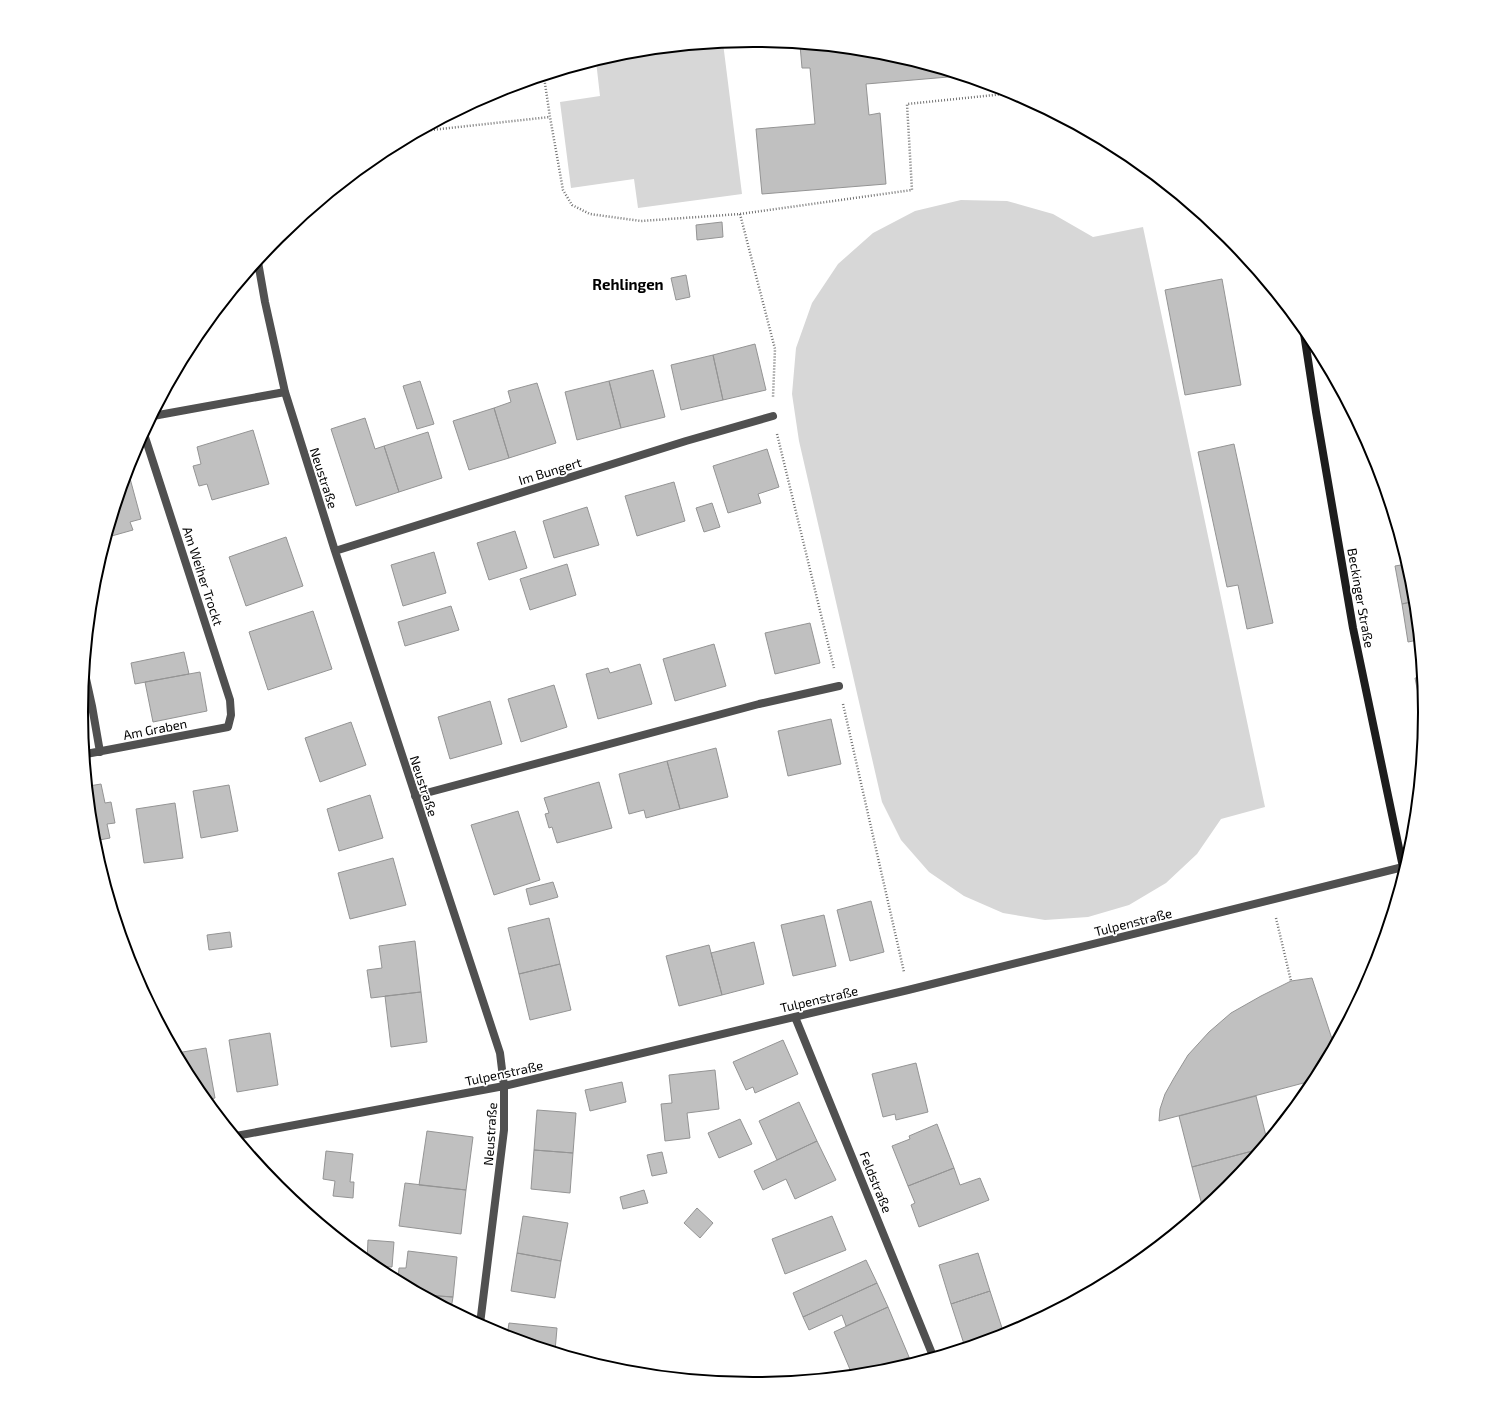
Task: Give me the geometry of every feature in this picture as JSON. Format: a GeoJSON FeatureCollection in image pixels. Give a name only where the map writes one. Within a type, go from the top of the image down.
{"type":"FeatureCollection","features":[{"type":"Feature","properties":{"kind":"main road","name":"Beckinger Straße"},"geometry":{"type":"LineString","coordinates":[[1304,340],[1354,628],[1401,861]]}},
{"type":"Feature","properties":{"kind":"street","name":"Neustraße"},"geometry":{"type":"LineString","coordinates":[[259,268],[285,392],[335,551],[500,1053],[504,1086],[504,1130],[481,1318]]}},
{"type":"Feature","properties":{"kind":"street"},"geometry":{"type":"LineString","coordinates":[[159,415],[285,392]]}},
{"type":"Feature","properties":{"kind":"street","name":"Im Bungert"},"geometry":{"type":"LineString","coordinates":[[335,551],[686,441],[773,416]]}},
{"type":"Feature","properties":{"kind":"street","name":"Am Weiher Trockt"},"geometry":{"type":"LineString","coordinates":[[146,442],[230,700],[231,715],[228,727]]}},
{"type":"Feature","properties":{"kind":"street"},"geometry":{"type":"LineString","coordinates":[[415,796],[759,704],[839,686]]}},
{"type":"Feature","properties":{"kind":"street"},"geometry":{"type":"LineString","coordinates":[[89,692],[100,752]]}},
{"type":"Feature","properties":{"kind":"street","name":"Am Graben"},"geometry":{"type":"LineString","coordinates":[[90,753],[228,727]]}},
{"type":"Feature","properties":{"kind":"street","name":"Tulpenstraße"},"geometry":{"type":"LineString","coordinates":[[241,1135],[504,1086],[908,990],[1399,870]]}},
{"type":"Feature","properties":{"kind":"street","name":"Feldstraße"},"geometry":{"type":"LineString","coordinates":[[795,1017],[932,1352]]}},
{"type":"Feature","properties":{"kind":"path"},"geometry":{"type":"LineString","coordinates":[[545,81],[563,190],[572,204],[590,214],[641,221],[740,214],[912,190],[907,104],[999,95]]}},
{"type":"Feature","properties":{"kind":"path"},"geometry":{"type":"LineString","coordinates":[[433,130],[550,117]]}},
{"type":"Feature","properties":{"kind":"path"},"geometry":{"type":"LineString","coordinates":[[740,214],[775,349],[773,416],[839,686],[908,990]]}},
{"type":"Feature","properties":{"kind":"path"},"geometry":{"type":"LineString","coordinates":[[1279,930],[1291,981]]}},
{"type":"Feature","properties":{"kind":"shaded area"},"geometry":{"type":"Polygon","coordinates":[[[724,48],[742,194],[638,208],[634,179],[571,188],[560,102],[600,96],[597,66],[667,53],[724,48]]]}},
{"type":"Feature","properties":{"kind":"shaded area"},"geometry":{"type":"Polygon","coordinates":[[[961,200],[1007,201],[1053,214],[1093,237],[1143,227],[1265,807],[1221,819],[1197,854],[1166,883],[1129,905],[1088,917],[1045,920],[1003,913],[964,896],[929,872],[901,840],[882,802],[799,441],[792,394],[796,348],[812,303],[838,264],[873,233],[915,211],[961,200]]]}},
{"type":"Feature","properties":{"kind":"building"},"geometry":{"type":"Polygon","coordinates":[[[800,48],[883,60],[950,77],[866,84],[869,115],[880,113],[886,184],[762,194],[756,129],[815,124],[810,68],[802,68],[800,48]]]}},
{"type":"Feature","properties":{"kind":"building"},"geometry":{"type":"Polygon","coordinates":[[[722,222],[723,237],[697,240],[696,225],[722,222]]]}},
{"type":"Feature","properties":{"kind":"building"},"geometry":{"type":"Polygon","coordinates":[[[686,275],[690,297],[676,300],[671,278],[686,275]]]}},
{"type":"Feature","properties":{"kind":"building"},"geometry":{"type":"Polygon","coordinates":[[[1222,279],[1241,385],[1185,395],[1165,290],[1222,279]]]}},
{"type":"Feature","properties":{"kind":"building"},"geometry":{"type":"Polygon","coordinates":[[[755,344],[766,390],[723,400],[713,355],[755,344]]]}},
{"type":"Feature","properties":{"kind":"building"},"geometry":{"type":"Polygon","coordinates":[[[713,355],[723,400],[681,410],[671,365],[713,355]]]}},
{"type":"Feature","properties":{"kind":"building"},"geometry":{"type":"Polygon","coordinates":[[[653,370],[665,417],[621,428],[609,381],[653,370]]]}},
{"type":"Feature","properties":{"kind":"building"},"geometry":{"type":"Polygon","coordinates":[[[420,381],[434,424],[417,429],[403,386],[420,381]]]}},
{"type":"Feature","properties":{"kind":"building"},"geometry":{"type":"Polygon","coordinates":[[[609,381],[621,428],[577,440],[565,392],[609,381]]]}},
{"type":"Feature","properties":{"kind":"building"},"geometry":{"type":"Polygon","coordinates":[[[537,383],[556,443],[509,458],[494,408],[511,402],[508,391],[537,383]]]}},
{"type":"Feature","properties":{"kind":"building"},"geometry":{"type":"Polygon","coordinates":[[[494,408],[509,458],[469,470],[453,421],[494,408]]]}},
{"type":"Feature","properties":{"kind":"building"},"geometry":{"type":"Polygon","coordinates":[[[365,418],[375,449],[384,446],[399,492],[356,506],[331,429],[365,418]]]}},
{"type":"Feature","properties":{"kind":"building"},"geometry":{"type":"Polygon","coordinates":[[[253,430],[269,484],[212,500],[207,484],[199,486],[193,466],[201,464],[197,447],[253,430]]]}},
{"type":"Feature","properties":{"kind":"building"},"geometry":{"type":"Polygon","coordinates":[[[428,432],[442,478],[399,492],[384,446],[428,432]]]}},
{"type":"Feature","properties":{"kind":"building"},"geometry":{"type":"Polygon","coordinates":[[[1234,444],[1273,623],[1247,629],[1238,585],[1227,587],[1198,452],[1234,444]]]}},
{"type":"Feature","properties":{"kind":"building"},"geometry":{"type":"Polygon","coordinates":[[[767,449],[779,487],[758,494],[761,503],[728,513],[713,466],[767,449]]]}},
{"type":"Feature","properties":{"kind":"building"},"geometry":{"type":"Polygon","coordinates":[[[131,480],[141,519],[130,522],[133,530],[112,536],[131,480]]]}},
{"type":"Feature","properties":{"kind":"building"},"geometry":{"type":"Polygon","coordinates":[[[674,482],[685,521],[637,536],[625,496],[674,482]]]}},
{"type":"Feature","properties":{"kind":"building"},"geometry":{"type":"Polygon","coordinates":[[[712,503],[720,527],[704,532],[696,508],[712,503]]]}},
{"type":"Feature","properties":{"kind":"building"},"geometry":{"type":"Polygon","coordinates":[[[587,507],[599,545],[554,558],[543,521],[587,507]]]}},
{"type":"Feature","properties":{"kind":"building"},"geometry":{"type":"Polygon","coordinates":[[[515,531],[527,568],[489,580],[477,543],[515,531]]]}},
{"type":"Feature","properties":{"kind":"building"},"geometry":{"type":"Polygon","coordinates":[[[286,537],[303,586],[246,606],[229,557],[286,537]]]}},
{"type":"Feature","properties":{"kind":"building"},"geometry":{"type":"Polygon","coordinates":[[[434,552],[446,593],[403,606],[391,565],[434,552]]]}},
{"type":"Feature","properties":{"kind":"building"},"geometry":{"type":"Polygon","coordinates":[[[567,564],[576,595],[530,610],[520,579],[567,564]]]}},
{"type":"Feature","properties":{"kind":"building"},"geometry":{"type":"Polygon","coordinates":[[[1402,565],[1409,602],[1402,604],[1395,566],[1402,565]]]}},
{"type":"Feature","properties":{"kind":"building"},"geometry":{"type":"Polygon","coordinates":[[[1409,602],[1414,641],[1408,642],[1402,604],[1409,602]]]}},
{"type":"Feature","properties":{"kind":"building"},"geometry":{"type":"Polygon","coordinates":[[[451,606],[459,630],[405,646],[398,622],[451,606]]]}},
{"type":"Feature","properties":{"kind":"building"},"geometry":{"type":"Polygon","coordinates":[[[313,611],[332,669],[268,690],[249,632],[313,611]]]}},
{"type":"Feature","properties":{"kind":"building"},"geometry":{"type":"Polygon","coordinates":[[[810,623],[820,663],[775,674],[765,633],[810,623]]]}},
{"type":"Feature","properties":{"kind":"building"},"geometry":{"type":"Polygon","coordinates":[[[714,644],[726,686],[675,701],[663,659],[714,644]]]}},
{"type":"Feature","properties":{"kind":"building"},"geometry":{"type":"Polygon","coordinates":[[[184,652],[189,674],[135,684],[131,663],[184,652]]]}},
{"type":"Feature","properties":{"kind":"building"},"geometry":{"type":"Polygon","coordinates":[[[640,664],[652,704],[598,719],[586,674],[608,668],[610,673],[640,664]]]}},
{"type":"Feature","properties":{"kind":"building"},"geometry":{"type":"Polygon","coordinates":[[[200,672],[207,711],[153,722],[145,682],[200,672]]]}},
{"type":"Feature","properties":{"kind":"building"},"geometry":{"type":"Polygon","coordinates":[[[1415,678],[1417,678],[1418,691],[1415,678]]]}},
{"type":"Feature","properties":{"kind":"building"},"geometry":{"type":"Polygon","coordinates":[[[554,685],[567,727],[521,742],[508,699],[554,685]]]}},
{"type":"Feature","properties":{"kind":"building"},"geometry":{"type":"Polygon","coordinates":[[[490,701],[502,744],[450,759],[438,717],[490,701]]]}},
{"type":"Feature","properties":{"kind":"building"},"geometry":{"type":"Polygon","coordinates":[[[831,719],[841,764],[788,776],[778,731],[831,719]]]}},
{"type":"Feature","properties":{"kind":"building"},"geometry":{"type":"Polygon","coordinates":[[[351,722],[366,765],[320,782],[305,738],[351,722]]]}},
{"type":"Feature","properties":{"kind":"building"},"geometry":{"type":"Polygon","coordinates":[[[716,748],[728,797],[680,809],[667,761],[716,748]]]}},
{"type":"Feature","properties":{"kind":"building"},"geometry":{"type":"Polygon","coordinates":[[[667,761],[680,809],[646,818],[644,810],[629,814],[619,774],[667,761]]]}},
{"type":"Feature","properties":{"kind":"building"},"geometry":{"type":"Polygon","coordinates":[[[599,782],[612,828],[557,843],[552,827],[549,828],[545,814],[549,813],[544,798],[599,782]]]}},
{"type":"Feature","properties":{"kind":"building"},"geometry":{"type":"Polygon","coordinates":[[[101,784],[105,803],[111,802],[115,823],[107,824],[110,838],[101,840],[93,785],[101,784]]]}},
{"type":"Feature","properties":{"kind":"building"},"geometry":{"type":"Polygon","coordinates":[[[229,785],[238,831],[201,838],[193,791],[229,785]]]}},
{"type":"Feature","properties":{"kind":"building"},"geometry":{"type":"Polygon","coordinates":[[[370,795],[383,838],[339,851],[327,809],[370,795]]]}},
{"type":"Feature","properties":{"kind":"building"},"geometry":{"type":"Polygon","coordinates":[[[175,803],[183,858],[144,863],[136,809],[175,803]]]}},
{"type":"Feature","properties":{"kind":"building"},"geometry":{"type":"Polygon","coordinates":[[[518,811],[540,880],[494,895],[471,825],[518,811]]]}},
{"type":"Feature","properties":{"kind":"building"},"geometry":{"type":"Polygon","coordinates":[[[393,858],[406,905],[350,919],[338,873],[393,858]]]}},
{"type":"Feature","properties":{"kind":"building"},"geometry":{"type":"Polygon","coordinates":[[[553,882],[558,897],[530,905],[526,889],[553,882]]]}},
{"type":"Feature","properties":{"kind":"building"},"geometry":{"type":"Polygon","coordinates":[[[871,901],[884,952],[850,961],[837,910],[871,901]]]}},
{"type":"Feature","properties":{"kind":"building"},"geometry":{"type":"Polygon","coordinates":[[[824,915],[836,966],[793,976],[781,925],[824,915]]]}},
{"type":"Feature","properties":{"kind":"building"},"geometry":{"type":"Polygon","coordinates":[[[549,918],[560,964],[519,974],[508,928],[549,918]]]}},
{"type":"Feature","properties":{"kind":"building"},"geometry":{"type":"Polygon","coordinates":[[[230,932],[232,947],[209,950],[207,935],[230,932]]]}},
{"type":"Feature","properties":{"kind":"building"},"geometry":{"type":"Polygon","coordinates":[[[415,941],[421,992],[371,998],[367,970],[382,968],[379,946],[415,941]]]}},
{"type":"Feature","properties":{"kind":"building"},"geometry":{"type":"Polygon","coordinates":[[[754,942],[764,984],[722,995],[711,953],[754,942]]]}},
{"type":"Feature","properties":{"kind":"building"},"geometry":{"type":"Polygon","coordinates":[[[709,945],[722,995],[679,1006],[666,956],[709,945]]]}},
{"type":"Feature","properties":{"kind":"building"},"geometry":{"type":"Polygon","coordinates":[[[560,964],[571,1010],[530,1020],[519,974],[560,964]]]}},
{"type":"Feature","properties":{"kind":"building"},"geometry":{"type":"Polygon","coordinates":[[[1312,978],[1332,1039],[1305,1083],[1159,1121],[1160,1109],[1165,1094],[1188,1055],[1209,1032],[1231,1013],[1291,981],[1312,978]]]}},
{"type":"Feature","properties":{"kind":"building"},"geometry":{"type":"Polygon","coordinates":[[[421,992],[427,1042],[391,1047],[385,996],[421,992]]]}},
{"type":"Feature","properties":{"kind":"building"},"geometry":{"type":"Polygon","coordinates":[[[270,1033],[278,1085],[237,1092],[229,1040],[270,1033]]]}},
{"type":"Feature","properties":{"kind":"building"},"geometry":{"type":"Polygon","coordinates":[[[783,1040],[798,1074],[755,1093],[753,1087],[746,1090],[733,1062],[783,1040]]]}},
{"type":"Feature","properties":{"kind":"building"},"geometry":{"type":"Polygon","coordinates":[[[206,1048],[215,1098],[213,1098],[183,1052],[206,1048]]]}},
{"type":"Feature","properties":{"kind":"building"},"geometry":{"type":"Polygon","coordinates":[[[916,1063],[928,1112],[896,1120],[895,1114],[883,1117],[872,1074],[916,1063]]]}},
{"type":"Feature","properties":{"kind":"building"},"geometry":{"type":"Polygon","coordinates":[[[715,1070],[719,1109],[687,1113],[690,1138],[665,1141],[661,1104],[672,1103],[669,1075],[715,1070]]]}},
{"type":"Feature","properties":{"kind":"building"},"geometry":{"type":"Polygon","coordinates":[[[622,1082],[626,1102],[590,1111],[585,1090],[622,1082]]]}},
{"type":"Feature","properties":{"kind":"building"},"geometry":{"type":"Polygon","coordinates":[[[1256,1096],[1266,1135],[1252,1151],[1192,1167],[1179,1116],[1256,1096]]]}},
{"type":"Feature","properties":{"kind":"building"},"geometry":{"type":"Polygon","coordinates":[[[799,1102],[817,1141],[777,1160],[759,1121],[799,1102]]]}},
{"type":"Feature","properties":{"kind":"building"},"geometry":{"type":"Polygon","coordinates":[[[537,1110],[576,1113],[573,1153],[534,1150],[537,1110]]]}},
{"type":"Feature","properties":{"kind":"building"},"geometry":{"type":"Polygon","coordinates":[[[740,1119],[752,1144],[719,1158],[708,1133],[740,1119]]]}},
{"type":"Feature","properties":{"kind":"building"},"geometry":{"type":"Polygon","coordinates":[[[937,1124],[954,1168],[908,1186],[892,1146],[910,1139],[909,1136],[937,1124]]]}},
{"type":"Feature","properties":{"kind":"building"},"geometry":{"type":"Polygon","coordinates":[[[427,1131],[473,1137],[466,1190],[419,1185],[427,1131]]]}},
{"type":"Feature","properties":{"kind":"building"},"geometry":{"type":"Polygon","coordinates":[[[817,1141],[836,1180],[795,1199],[786,1179],[763,1190],[754,1171],[817,1141]]]}},
{"type":"Feature","properties":{"kind":"building"},"geometry":{"type":"Polygon","coordinates":[[[534,1150],[573,1153],[570,1193],[531,1189],[534,1150]]]}},
{"type":"Feature","properties":{"kind":"building"},"geometry":{"type":"Polygon","coordinates":[[[326,1151],[353,1154],[350,1182],[354,1182],[353,1198],[333,1196],[335,1181],[323,1179],[326,1151]]]}},
{"type":"Feature","properties":{"kind":"building"},"geometry":{"type":"Polygon","coordinates":[[[1252,1151],[1224,1182],[1201,1203],[1192,1167],[1252,1151]]]}},
{"type":"Feature","properties":{"kind":"building"},"geometry":{"type":"Polygon","coordinates":[[[662,1152],[667,1173],[652,1176],[647,1155],[662,1152]]]}},
{"type":"Feature","properties":{"kind":"building"},"geometry":{"type":"Polygon","coordinates":[[[954,1168],[960,1185],[980,1178],[989,1200],[919,1227],[911,1205],[915,1203],[908,1186],[954,1168]]]}},
{"type":"Feature","properties":{"kind":"building"},"geometry":{"type":"Polygon","coordinates":[[[405,1183],[466,1190],[461,1234],[399,1226],[405,1183]]]}},
{"type":"Feature","properties":{"kind":"building"},"geometry":{"type":"Polygon","coordinates":[[[644,1190],[648,1203],[623,1209],[620,1197],[644,1190]]]}},
{"type":"Feature","properties":{"kind":"building"},"geometry":{"type":"Polygon","coordinates":[[[697,1208],[713,1223],[700,1238],[684,1223],[697,1208]]]}},
{"type":"Feature","properties":{"kind":"building"},"geometry":{"type":"Polygon","coordinates":[[[523,1216],[568,1223],[561,1261],[517,1253],[523,1216]]]}},
{"type":"Feature","properties":{"kind":"building"},"geometry":{"type":"Polygon","coordinates":[[[832,1216],[846,1250],[785,1274],[772,1239],[832,1216]]]}},
{"type":"Feature","properties":{"kind":"building"},"geometry":{"type":"Polygon","coordinates":[[[368,1240],[394,1242],[392,1267],[387,1267],[367,1253],[368,1240]]]}},
{"type":"Feature","properties":{"kind":"building"},"geometry":{"type":"Polygon","coordinates":[[[408,1251],[457,1257],[453,1297],[436,1296],[398,1274],[399,1268],[406,1268],[408,1251]]]}},
{"type":"Feature","properties":{"kind":"building"},"geometry":{"type":"Polygon","coordinates":[[[517,1253],[561,1261],[555,1298],[511,1291],[517,1253]]]}},
{"type":"Feature","properties":{"kind":"building"},"geometry":{"type":"Polygon","coordinates":[[[978,1253],[990,1291],[951,1304],[939,1265],[978,1253]]]}},
{"type":"Feature","properties":{"kind":"building"},"geometry":{"type":"Polygon","coordinates":[[[866,1260],[877,1283],[803,1317],[793,1293],[866,1260]]]}},
{"type":"Feature","properties":{"kind":"building"},"geometry":{"type":"Polygon","coordinates":[[[877,1283],[888,1307],[846,1326],[842,1315],[809,1330],[803,1317],[877,1283]]]}},
{"type":"Feature","properties":{"kind":"building"},"geometry":{"type":"Polygon","coordinates":[[[990,1291],[1002,1328],[964,1343],[951,1304],[990,1291]]]}},
{"type":"Feature","properties":{"kind":"building"},"geometry":{"type":"Polygon","coordinates":[[[436,1296],[453,1297],[452,1304],[436,1296]]]}},
{"type":"Feature","properties":{"kind":"building"},"geometry":{"type":"Polygon","coordinates":[[[888,1307],[909,1357],[883,1364],[850,1369],[834,1332],[888,1307]]]}},
{"type":"Feature","properties":{"kind":"building"},"geometry":{"type":"Polygon","coordinates":[[[509,1323],[557,1328],[555,1347],[540,1342],[508,1330],[509,1323]]]}},
{"type":"Feature","properties":{"kind":"district","name":"Rehlingen"},"geometry":{"type":"Point","coordinates":[628,284]}}]}
